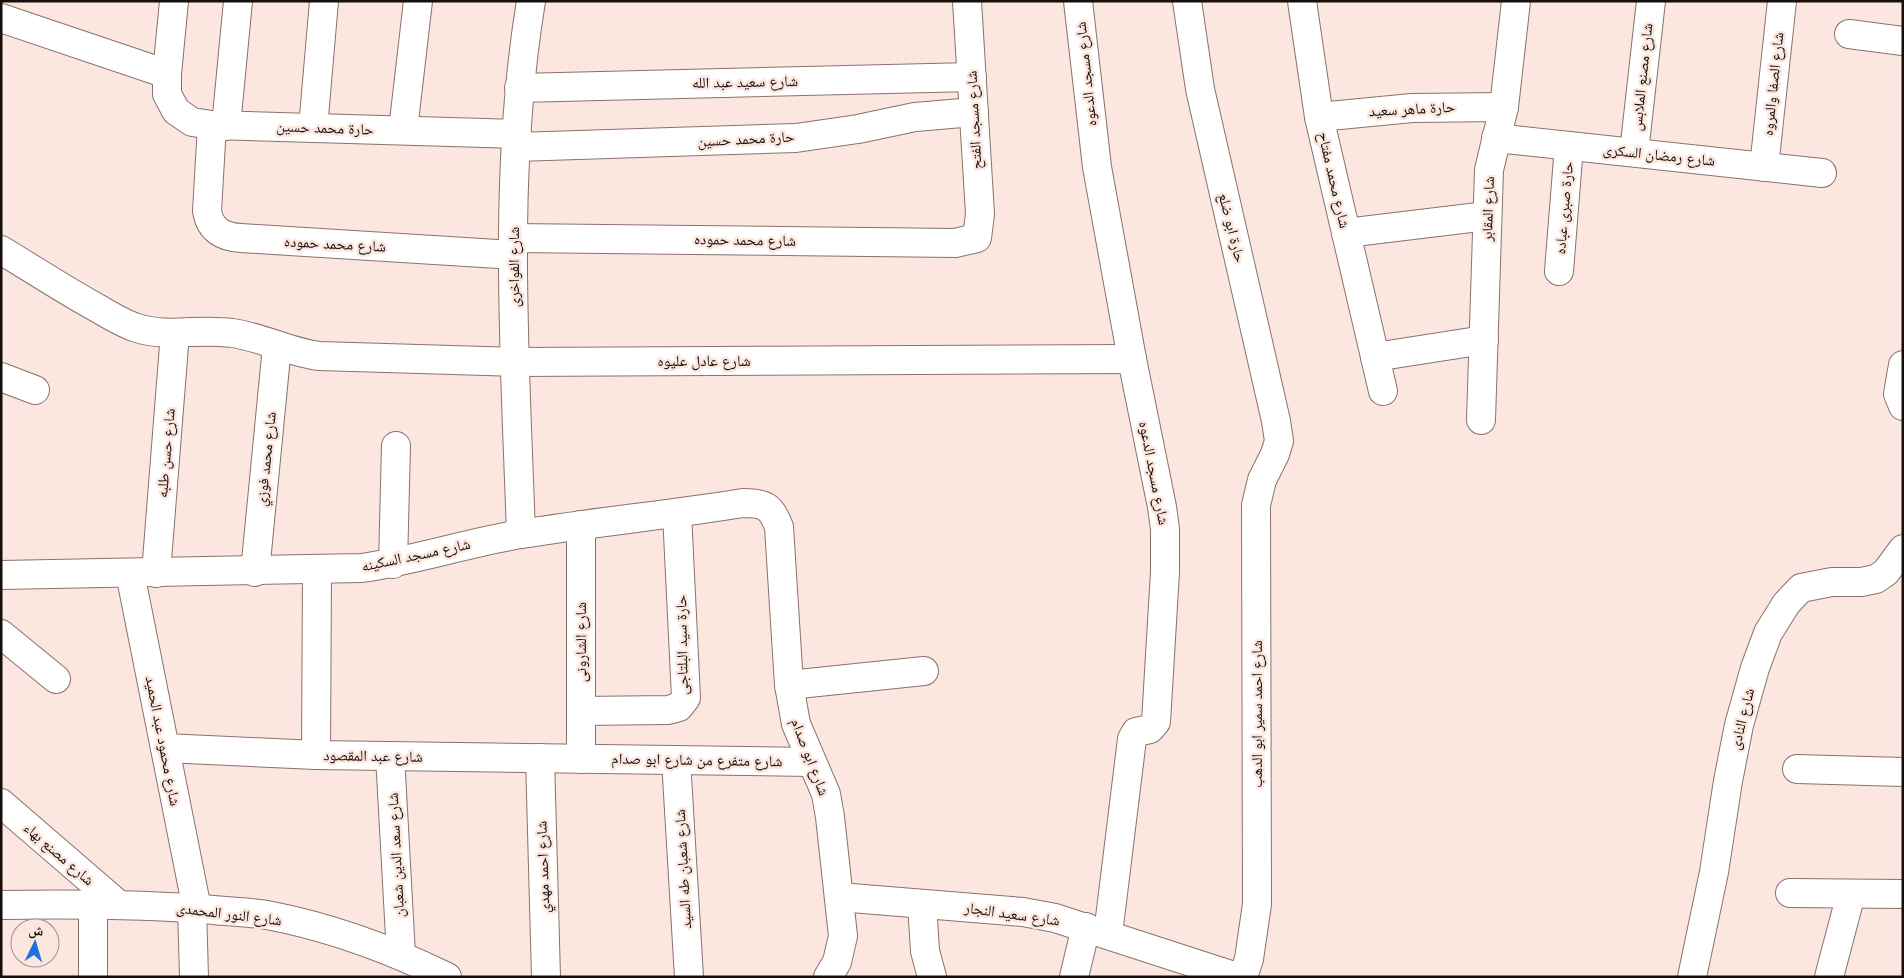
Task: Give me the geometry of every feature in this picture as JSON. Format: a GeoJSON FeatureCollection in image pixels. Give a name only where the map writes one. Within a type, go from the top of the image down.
{"type":"FeatureCollection","features":[{"type":"Feature","properties":{"kind":"street","name":"حارة محمد حسين"},"geometry":{"type":"LineString","coordinates":[[174,1],[167,74],[167,94],[176,111],[192,122],[219,125],[402,130],[516,140],[788,138],[834,133],[915,117],[974,112]]}},
{"type":"Feature","properties":{"kind":"street"},"geometry":{"type":"LineString","coordinates":[[219,125],[238,1]]}},
{"type":"Feature","properties":{"kind":"street"},"geometry":{"type":"LineString","coordinates":[[313,128],[324,1]]}},
{"type":"Feature","properties":{"kind":"street"},"geometry":{"type":"LineString","coordinates":[[402,130],[418,1]]}},
{"type":"Feature","properties":{"kind":"street","name":"شارع الفواخرى"},"geometry":{"type":"LineString","coordinates":[[521,534],[513,246],[519,88],[531,1]]}},
{"type":"Feature","properties":{"kind":"street","name":"شارع مسجد الفتح"},"geometry":{"type":"LineString","coordinates":[[968,1],[980,214],[977,238]]}},
{"type":"Feature","properties":{"kind":"street","name":"شارع مسجد الدعوه"},"geometry":{"type":"LineString","coordinates":[[1078,1],[1097,167],[1132,360],[1162,507],[1165,536],[1165,572],[1156,722],[1150,729],[1136,732],[1131,743],[1097,931]]}},
{"type":"Feature","properties":{"kind":"street","name":"حارة ابو ضلع"},"geometry":{"type":"LineString","coordinates":[[1187,1],[1200,90],[1276,421],[1279,441],[1275,454]]}},
{"type":"Feature","properties":{"kind":"street","name":"شارع محمد مفتاح"},"geometry":{"type":"LineString","coordinates":[[1302,1],[1319,116],[1383,391]]}},
{"type":"Feature","properties":{"kind":"street","name":"شارع المقابر"},"geometry":{"type":"LineString","coordinates":[[1481,420],[1489,170],[1504,107],[1516,1]]}},
{"type":"Feature","properties":{"kind":"street","name":"شارع مصنع الملابس"},"geometry":{"type":"LineString","coordinates":[[1634,152],[1651,1]]}},
{"type":"Feature","properties":{"kind":"street","name":"شارع الصفا والمروه"},"geometry":{"type":"LineString","coordinates":[[1764,166],[1782,1]]}},
{"type":"Feature","properties":{"kind":"street"},"geometry":{"type":"LineString","coordinates":[[1,18],[167,74]]}},
{"type":"Feature","properties":{"kind":"street"},"geometry":{"type":"LineString","coordinates":[[1849,34],[1903,41]]}},
{"type":"Feature","properties":{"kind":"street","name":"شارع سعيد عبد الله"},"geometry":{"type":"LineString","coordinates":[[519,88],[972,77]]}},
{"type":"Feature","properties":{"kind":"street","name":"حارة ماهر سعيد"},"geometry":{"type":"LineString","coordinates":[[1319,116],[1412,108],[1504,107]]}},
{"type":"Feature","properties":{"kind":"street","name":"شارع محمد حموده"},"geometry":{"type":"LineString","coordinates":[[219,125],[207,211],[208,218],[218,232],[226,236],[513,246],[955,243],[977,238]]}},
{"type":"Feature","properties":{"kind":"street","name":"شارع رمضان السكرى"},"geometry":{"type":"LineString","coordinates":[[1496,138],[1822,173]]}},
{"type":"Feature","properties":{"kind":"street","name":"حارة صبرى عباده"},"geometry":{"type":"LineString","coordinates":[[1559,271],[1569,146]]}},
{"type":"Feature","properties":{"kind":"street"},"geometry":{"type":"LineString","coordinates":[[1346,233],[1487,216]]}},
{"type":"Feature","properties":{"kind":"street","name":"شارع عادل عليوه"},"geometry":{"type":"LineString","coordinates":[[1,250],[137,328],[176,333],[230,332],[254,337],[301,354],[319,356],[515,362],[1132,360]]}},
{"type":"Feature","properties":{"kind":"street","name":"شارع حسن طلبه"},"geometry":{"type":"LineString","coordinates":[[143,573],[176,333]]}},
{"type":"Feature","properties":{"kind":"street"},"geometry":{"type":"LineString","coordinates":[[1375,357],[1484,340]]}},
{"type":"Feature","properties":{"kind":"street","name":"شارع محمد فوزي"},"geometry":{"type":"LineString","coordinates":[[255,572],[277,346]]}},
{"type":"Feature","properties":{"kind":"street"},"geometry":{"type":"LineString","coordinates":[[1902,405],[1898,394],[1903,365]]}},
{"type":"Feature","properties":{"kind":"street"},"geometry":{"type":"LineString","coordinates":[[1,377],[35,390]]}},
{"type":"Feature","properties":{"kind":"street"},"geometry":{"type":"LineString","coordinates":[[393,564],[396,446]]}},
{"type":"Feature","properties":{"kind":"street","name":"شارع احمد سمير ابو الدهب"},"geometry":{"type":"LineString","coordinates":[[1243,977],[1249,959],[1257,904],[1256,505],[1262,480],[1275,454]]}},
{"type":"Feature","properties":{"kind":"street","name":"شارع مسجد السكينه"},"geometry":{"type":"LineString","coordinates":[[1,575],[255,572],[362,568],[393,564],[477,542],[521,534],[743,504],[755,503],[767,507]]}},
{"type":"Feature","properties":{"kind":"street","name":"شارع ابو صدام"},"geometry":{"type":"LineString","coordinates":[[767,507],[774,513],[779,527],[789,685],[796,724],[826,794],[830,817],[843,936],[837,962],[828,977]]}},
{"type":"Feature","properties":{"kind":"street","name":"حارة سيد البلتاجى"},"geometry":{"type":"LineString","coordinates":[[581,711],[668,710],[679,706],[686,698],[678,513]]}},
{"type":"Feature","properties":{"kind":"street","name":"شارع الشارونى"},"geometry":{"type":"LineString","coordinates":[[581,526],[582,759]]}},
{"type":"Feature","properties":{"kind":"street","name":"شارع النادى"},"geometry":{"type":"LineString","coordinates":[[1692,977],[1714,872],[1739,725],[1755,668],[1768,633],[1786,604],[1801,588],[1832,582],[1861,582],[1876,579],[1886,572],[1903,549]]}},
{"type":"Feature","properties":{"kind":"street"},"geometry":{"type":"LineString","coordinates":[[316,755],[317,570]]}},
{"type":"Feature","properties":{"kind":"street","name":"شارع محمود عبد الحميد"},"geometry":{"type":"LineString","coordinates":[[143,573],[165,748],[195,908],[194,977]]}},
{"type":"Feature","properties":{"kind":"street"},"geometry":{"type":"LineString","coordinates":[[1,634],[56,679]]}},
{"type":"Feature","properties":{"kind":"street"},"geometry":{"type":"LineString","coordinates":[[789,685],[924,671]]}},
{"type":"Feature","properties":{"kind":"street","name":"شارع عبد المقصود"},"geometry":{"type":"LineString","coordinates":[[165,748],[316,755],[582,759]]}},
{"type":"Feature","properties":{"kind":"street","name":"شارع سعد الدين شعبان"},"geometry":{"type":"LineString","coordinates":[[390,756],[402,955]]}},
{"type":"Feature","properties":{"kind":"street","name":"شارع احمد مهدي"},"geometry":{"type":"LineString","coordinates":[[540,758],[546,977]]}},
{"type":"Feature","properties":{"kind":"street","name":"شارع متفرع من شارع ابو صدام"},"geometry":{"type":"LineString","coordinates":[[582,759],[812,762]]}},
{"type":"Feature","properties":{"kind":"street","name":"شارع شعبان طه السيد"},"geometry":{"type":"LineString","coordinates":[[676,760],[689,977]]}},
{"type":"Feature","properties":{"kind":"street"},"geometry":{"type":"LineString","coordinates":[[1798,769],[1903,772]]}},
{"type":"Feature","properties":{"kind":"street","name":"شارع مصنع بهاء"},"geometry":{"type":"LineString","coordinates":[[1,803],[105,904]]}},
{"type":"Feature","properties":{"kind":"street"},"geometry":{"type":"LineString","coordinates":[[1790,893],[1903,894]]}},
{"type":"Feature","properties":{"kind":"street"},"geometry":{"type":"LineString","coordinates":[[1828,977],[1851,894]]}},
{"type":"Feature","properties":{"kind":"street","name":"شارع سعيد النجار"},"geometry":{"type":"LineString","coordinates":[[839,898],[1022,912],[1055,918],[1237,977]]}},
{"type":"Feature","properties":{"kind":"street"},"geometry":{"type":"LineString","coordinates":[[93,977],[105,904]]}},
{"type":"Feature","properties":{"kind":"street","name":"شارع النور المحمدى"},"geometry":{"type":"LineString","coordinates":[[1,905],[105,904],[195,908],[267,915],[334,932],[402,955],[447,977]]}},
{"type":"Feature","properties":{"kind":"street"},"geometry":{"type":"LineString","coordinates":[[922,904],[925,951],[932,977]]}},
{"type":"Feature","properties":{"kind":"street"},"geometry":{"type":"LineString","coordinates":[[1074,977],[1097,931]]}}]}
